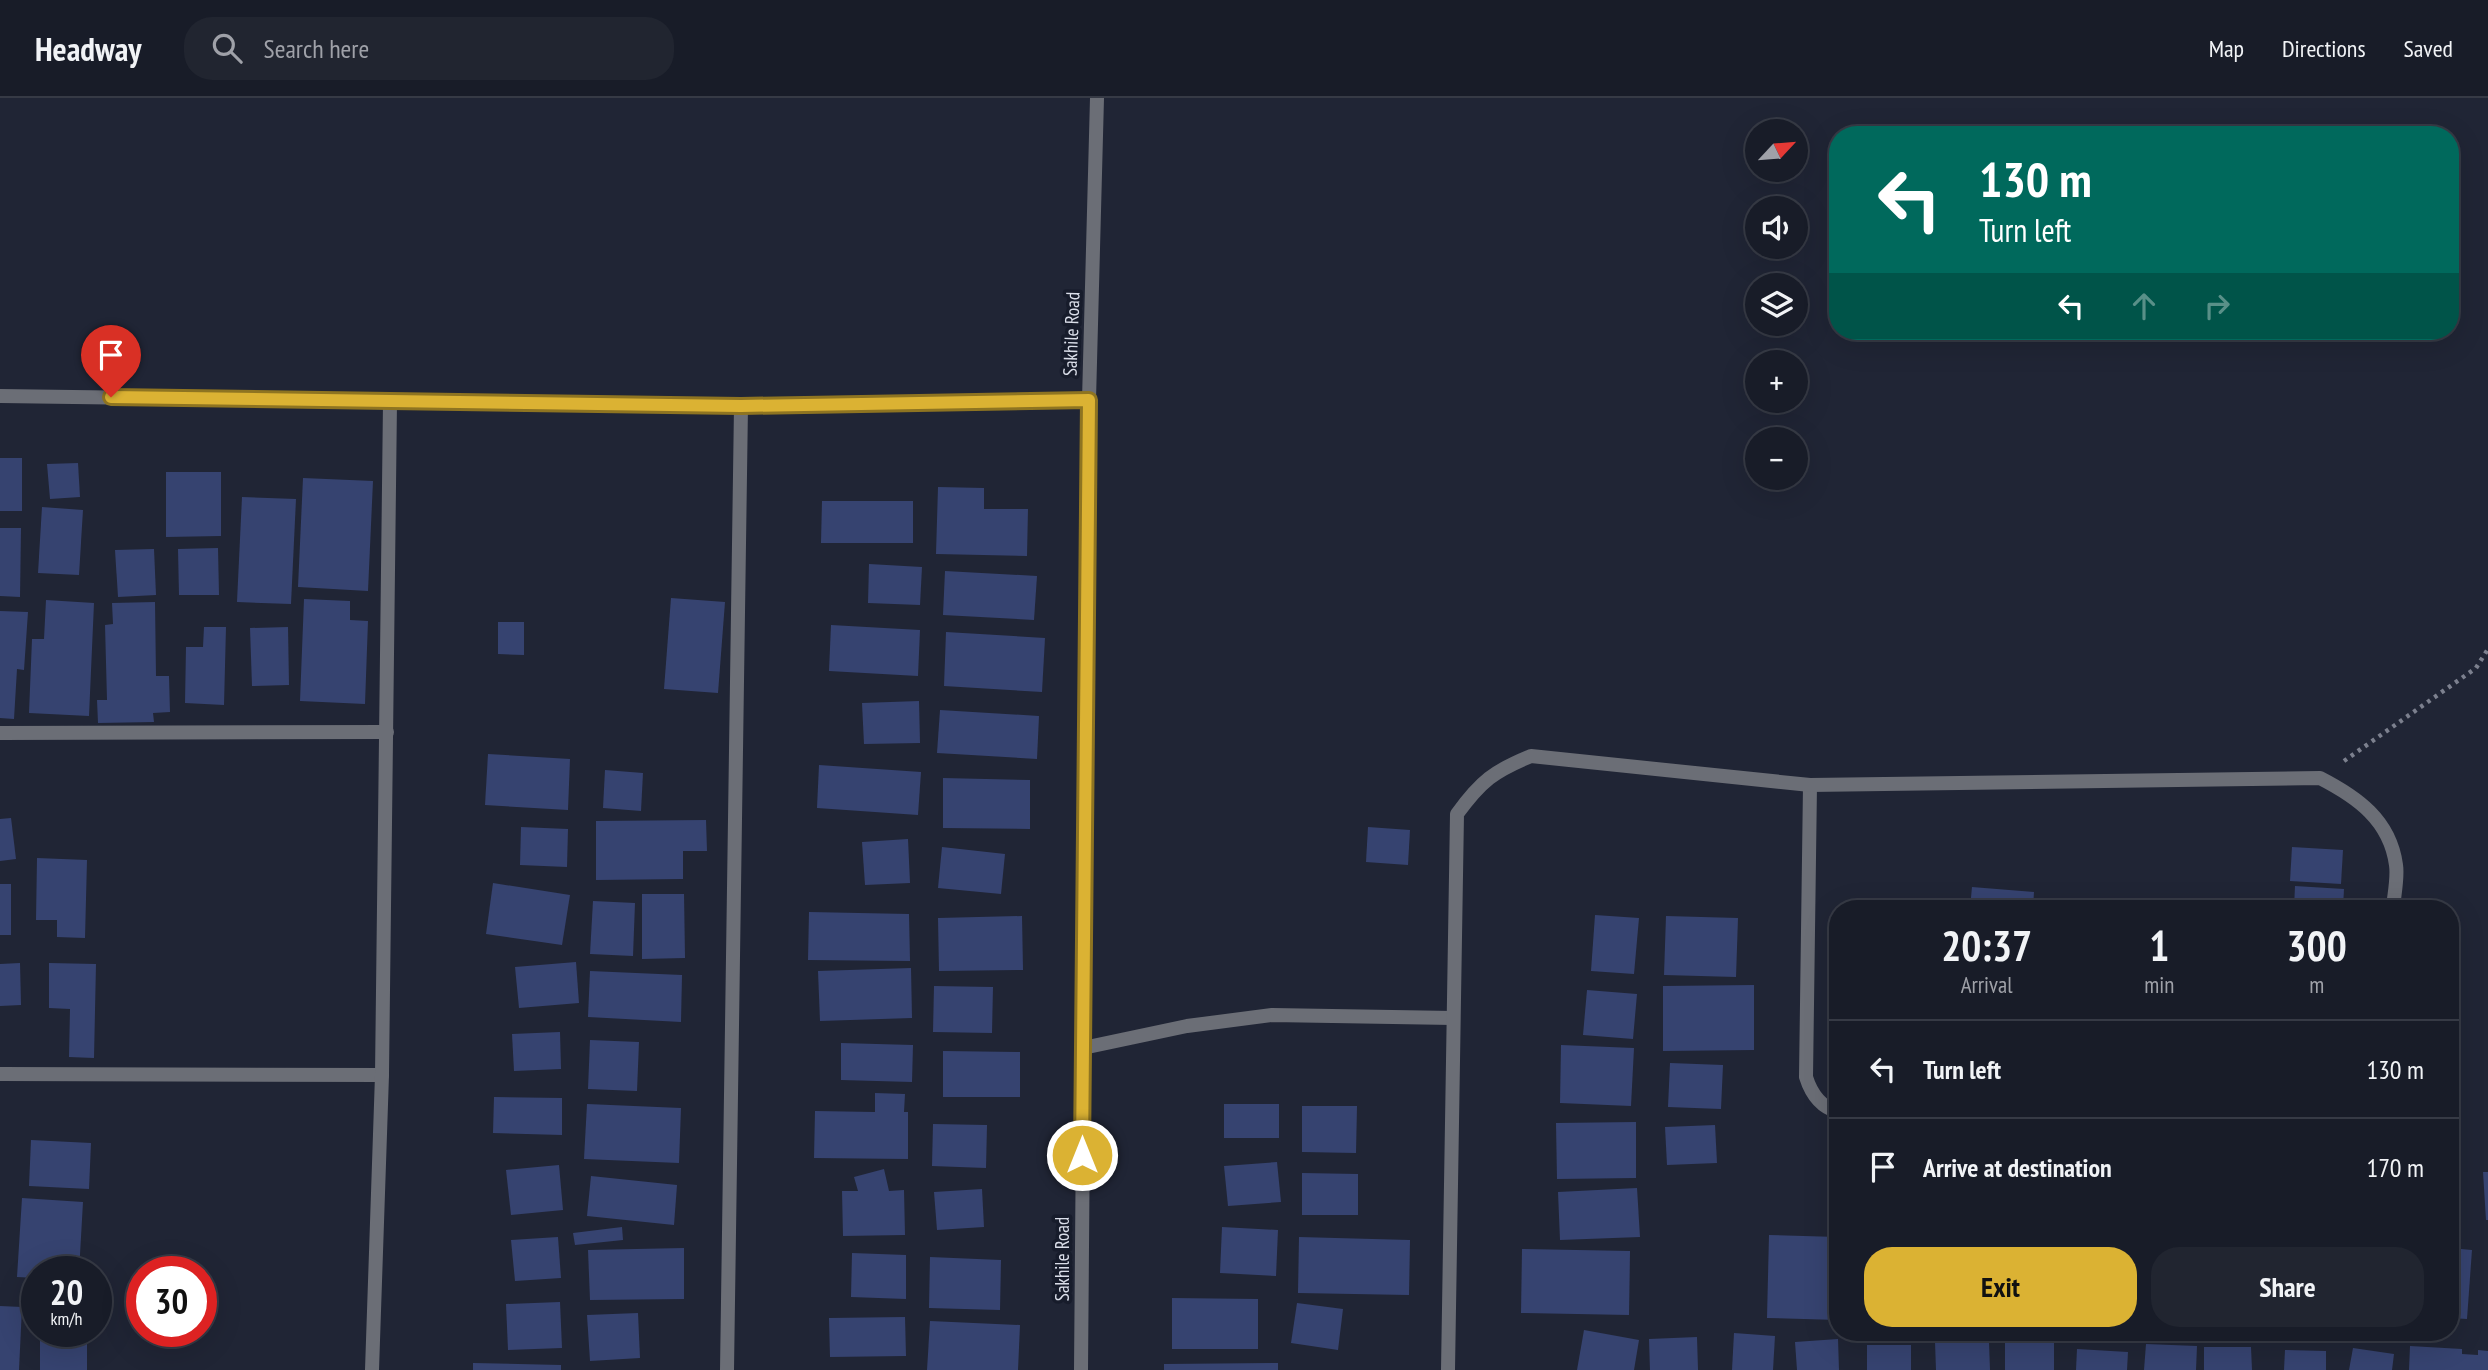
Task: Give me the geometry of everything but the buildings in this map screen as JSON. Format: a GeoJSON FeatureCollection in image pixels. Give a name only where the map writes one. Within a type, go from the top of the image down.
{"type":"FeatureCollection","features":[{"type":"Feature","properties":{"kind":"street","name":"Sakhile Road"},"geometry":{"type":"LineString","coordinates":[[1080,1370],[1089,400],[1097,98]]}},
{"type":"Feature","properties":{"kind":"street"},"geometry":{"type":"LineString","coordinates":[[0,396],[741,406],[1089,400]]}},
{"type":"Feature","properties":{"kind":"street"},"geometry":{"type":"LineString","coordinates":[[372,1370],[382,1075],[390,402]]}},
{"type":"Feature","properties":{"kind":"street"},"geometry":{"type":"LineString","coordinates":[[727,1370],[741,406]]}},
{"type":"Feature","properties":{"kind":"street"},"geometry":{"type":"LineString","coordinates":[[0,733],[387,732]]}},
{"type":"Feature","properties":{"kind":"street"},"geometry":{"type":"LineString","coordinates":[[1448,1370],[1457,814],[1476,788],[1506,766],[1531,756],[1811,785],[2320,778],[2351,794],[2372,814],[2390,842],[2397,867],[2394,900]]}},
{"type":"Feature","properties":{"kind":"street"},"geometry":{"type":"LineString","coordinates":[[1811,785],[1806,1076],[1811,1091],[1829,1108]]}},
{"type":"Feature","properties":{"kind":"street"},"geometry":{"type":"LineString","coordinates":[[1083,1048],[1187,1026],[1272,1015],[1453,1018]]}},
{"type":"Feature","properties":{"kind":"street"},"geometry":{"type":"LineString","coordinates":[[0,1074],[382,1075]]}},
{"type":"Feature","properties":{"kind":"path"},"geometry":{"type":"LineString","coordinates":[[2320,778],[2476,668],[2488,649]]}},
{"type":"Feature","properties":{"kind":"route"},"geometry":{"type":"LineString","coordinates":[[111,397],[741,406],[1089,400],[1082,1155]]}}]}
